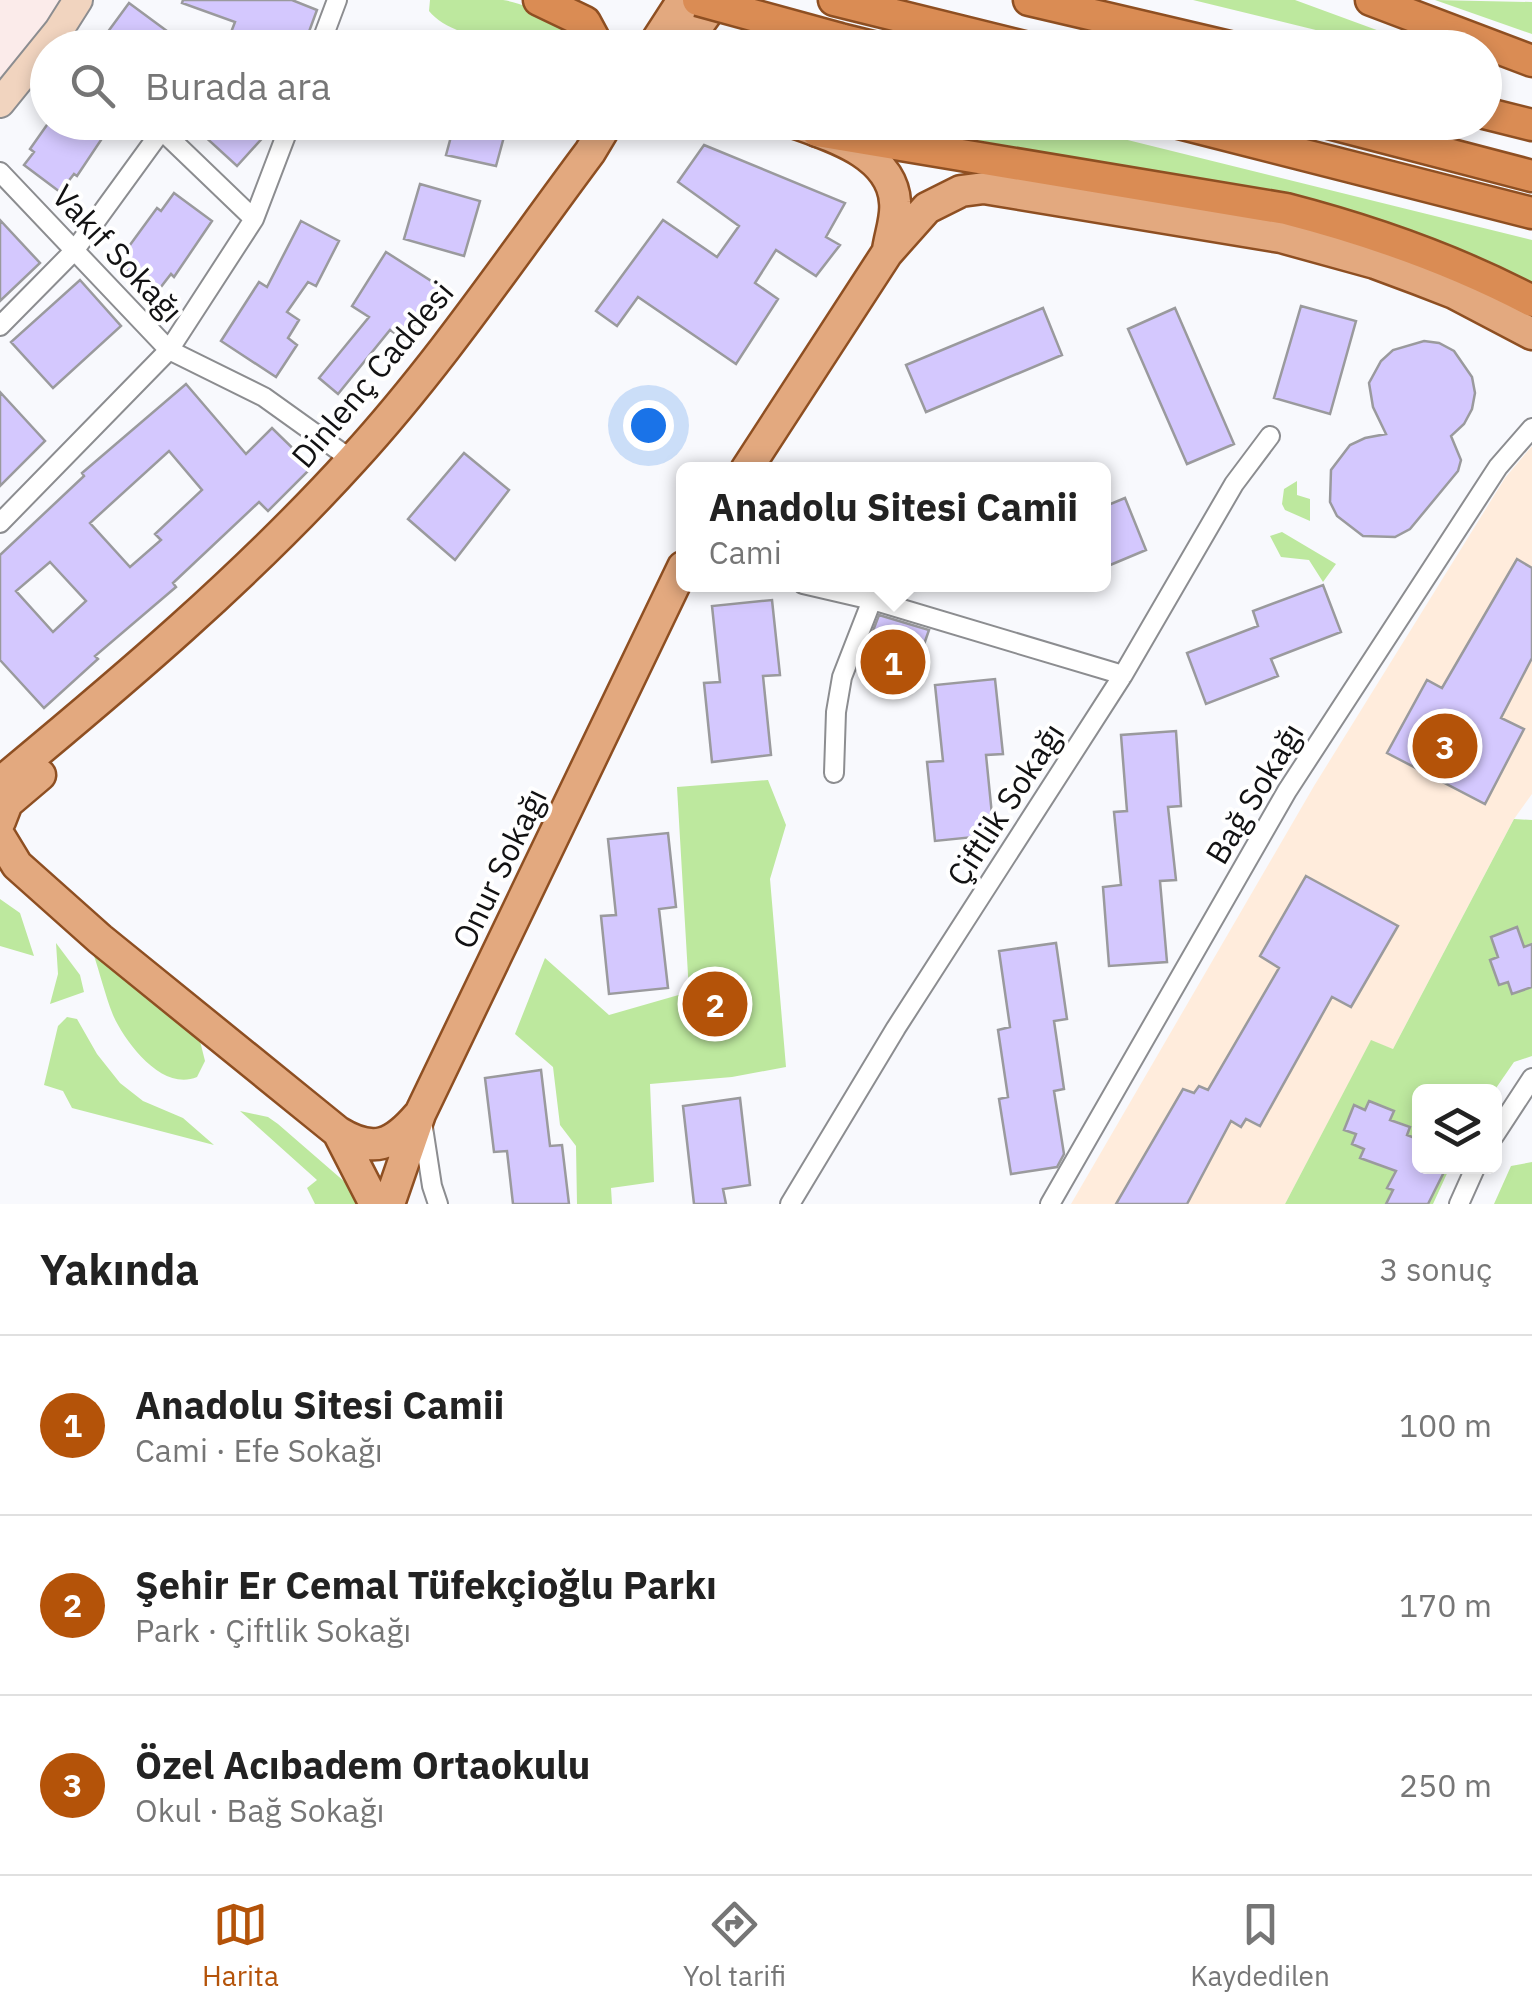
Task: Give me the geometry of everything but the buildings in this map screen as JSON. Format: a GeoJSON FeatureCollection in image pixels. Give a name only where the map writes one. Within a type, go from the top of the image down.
{"type":"FeatureCollection","features":[{"type":"Feature","properties":{"kind":"highway"},"geometry":{"type":"LineString","coordinates":[[538,0],[585,22],[589,30]]}},
{"type":"Feature","properties":{"kind":"highway"},"geometry":{"type":"LineString","coordinates":[[698,0],[810,30]]}},
{"type":"Feature","properties":{"kind":"highway"},"geometry":{"type":"LineString","coordinates":[[1030,0],[1160,30]]}},
{"type":"Feature","properties":{"kind":"highway"},"geometry":{"type":"LineString","coordinates":[[1082,0],[1177,30]]}},
{"type":"Feature","properties":{"kind":"highway"},"geometry":{"type":"LineString","coordinates":[[1371,0],[1452,30]]}},
{"type":"Feature","properties":{"kind":"highway"},"geometry":{"type":"LineString","coordinates":[[843,2],[956,30]]}},
{"type":"Feature","properties":{"kind":"highway"},"geometry":{"type":"LineString","coordinates":[[1502,49],[1532,60]]}},
{"type":"Feature","properties":{"kind":"highway"},"geometry":{"type":"LineString","coordinates":[[1502,118],[1532,125]]}},
{"type":"Feature","properties":{"kind":"highway"},"geometry":{"type":"LineString","coordinates":[[885,140],[1286,210],[1352,226],[1416,249],[1532,301]]}},
{"type":"Feature","properties":{"kind":"highway"},"geometry":{"type":"LineString","coordinates":[[1246,140],[1526,212]]}},
{"type":"Feature","properties":{"kind":"highway"},"geometry":{"type":"LineString","coordinates":[[1394,140],[1532,176]]}},
{"type":"Feature","properties":{"kind":"main road"},"geometry":{"type":"LineString","coordinates":[[70,30],[78,0]]}},
{"type":"Feature","properties":{"kind":"main road"},"geometry":{"type":"LineString","coordinates":[[664,30],[683,0]]}},
{"type":"Feature","properties":{"kind":"main road"},"geometry":{"type":"LineString","coordinates":[[695,30],[716,0]]}},
{"type":"Feature","properties":{"kind":"main road"},"geometry":{"type":"LineString","coordinates":[[3,94],[30,71]]}},
{"type":"Feature","properties":{"kind":"main road"},"geometry":{"type":"LineString","coordinates":[[590,152],[597,140]]}},
{"type":"Feature","properties":{"kind":"main road"},"geometry":{"type":"LineString","coordinates":[[590,152],[607,140]]}},
{"type":"Feature","properties":{"kind":"main road"},"geometry":{"type":"LineString","coordinates":[[834,140],[878,161],[887,173],[896,206],[887,253]]}},
{"type":"Feature","properties":{"kind":"main road","name":"Dinlenç Caddesi"},"geometry":{"type":"LineString","coordinates":[[0,783],[187,624],[352,460],[416,386],[590,152]]}},
{"type":"Feature","properties":{"kind":"main road"},"geometry":{"type":"LineString","coordinates":[[751,462],[887,253],[928,208],[960,190],[984,188],[1281,237],[1375,263],[1454,293],[1532,334]]}},
{"type":"Feature","properties":{"kind":"main road","name":"Onur Sokağı"},"geometry":{"type":"LineString","coordinates":[[388,1204],[420,1114],[676,581]]}},
{"type":"Feature","properties":{"kind":"main road","name":"Dinlenç Caddesi"},"geometry":{"type":"LineString","coordinates":[[0,821],[14,797],[160,670],[187,624]]}},
{"type":"Feature","properties":{"kind":"main road"},"geometry":{"type":"LineString","coordinates":[[0,837],[17,865],[100,940],[338,1132],[356,1141],[384,1144],[400,1136],[420,1114]]}},
{"type":"Feature","properties":{"kind":"main road"},"geometry":{"type":"LineString","coordinates":[[0,878],[100,940]]}},
{"type":"Feature","properties":{"kind":"main road"},"geometry":{"type":"LineString","coordinates":[[338,1132],[374,1204]]}},
{"type":"Feature","properties":{"kind":"street"},"geometry":{"type":"LineString","coordinates":[[326,30],[337,0]]}},
{"type":"Feature","properties":{"kind":"street"},"geometry":{"type":"LineString","coordinates":[[0,326],[74,251],[149,140]]}},
{"type":"Feature","properties":{"kind":"street"},"geometry":{"type":"LineString","coordinates":[[172,140],[254,219]]}},
{"type":"Feature","properties":{"kind":"street"},"geometry":{"type":"LineString","coordinates":[[0,523],[168,350],[254,219],[284,140]]}},
{"type":"Feature","properties":{"kind":"street","name":"Vakıf Sokağı"},"geometry":{"type":"LineString","coordinates":[[0,172],[168,350],[264,396],[352,460]]}},
{"type":"Feature","properties":{"kind":"street","name":"Bağ Sokağı"},"geometry":{"type":"LineString","coordinates":[[1050,1204],[1286,790],[1498,467],[1532,428]]}},
{"type":"Feature","properties":{"kind":"street","name":"Çiftlik Sokağı"},"geometry":{"type":"LineString","coordinates":[[790,1204],[916,996],[1123,675],[1234,484],[1270,436]]}},
{"type":"Feature","properties":{"kind":"street"},"geometry":{"type":"LineString","coordinates":[[838,592],[1123,675]]}},
{"type":"Feature","properties":{"kind":"street"},"geometry":{"type":"LineString","coordinates":[[834,773],[836,712],[842,677],[872,600]]}},
{"type":"Feature","properties":{"kind":"street"},"geometry":{"type":"LineString","coordinates":[[1502,1124],[1532,1079]]}},
{"type":"Feature","properties":{"kind":"street"},"geometry":{"type":"LineString","coordinates":[[420,1114],[438,1204]]}},
{"type":"Feature","properties":{"kind":"street"},"geometry":{"type":"LineString","coordinates":[[1459,1204],[1472,1174]]}},
{"type":"Feature","properties":{"kind":"shaded area"},"geometry":{"type":"Polygon","coordinates":[[[0,0],[61,0],[46,30],[30,30],[30,49],[0,80],[0,0]]]}},
{"type":"Feature","properties":{"kind":"shaded area"},"geometry":{"type":"Polygon","coordinates":[[[1532,446],[1532,794],[1514,819],[1393,1049],[1371,1041],[1285,1204],[1071,1204],[1314,786],[1505,478],[1532,446]]]}},
{"type":"Feature","properties":{"kind":"green space"},"geometry":{"type":"Polygon","coordinates":[[[430,0],[503,0],[536,11],[567,30],[457,30],[429,11],[430,0]]]}},
{"type":"Feature","properties":{"kind":"green space"},"geometry":{"type":"Polygon","coordinates":[[[1193,0],[1295,0],[1377,30],[1316,30],[1193,0]]]}},
{"type":"Feature","properties":{"kind":"green space"},"geometry":{"type":"Polygon","coordinates":[[[1435,0],[1532,2],[1532,34],[1435,0]]]}},
{"type":"Feature","properties":{"kind":"green space"},"geometry":{"type":"Polygon","coordinates":[[[975,140],[1128,140],[1532,240],[1532,291],[1178,176],[975,140]]]}},
{"type":"Feature","properties":{"kind":"green space"},"geometry":{"type":"Polygon","coordinates":[[[1297,481],[1297,495],[1310,499],[1310,521],[1285,510],[1282,504],[1284,489],[1297,481]]]}},
{"type":"Feature","properties":{"kind":"green space"},"geometry":{"type":"Polygon","coordinates":[[[1282,532],[1336,564],[1323,582],[1309,560],[1281,557],[1270,536],[1282,532]]]}},
{"type":"Feature","properties":{"kind":"green space"},"geometry":{"type":"Polygon","coordinates":[[[768,780],[786,825],[770,879],[786,1067],[732,1077],[650,1084],[654,1182],[611,1188],[612,1204],[577,1204],[576,1146],[560,1125],[553,1067],[515,1034],[545,958],[609,1015],[689,992],[677,787],[768,780]]]}},
{"type":"Feature","properties":{"kind":"green space"},"geometry":{"type":"Polygon","coordinates":[[[1514,819],[1532,820],[1532,1056],[1514,1062],[1499,1084],[1412,1084],[1412,1174],[1447,1174],[1433,1204],[1285,1204],[1371,1040],[1393,1049],[1514,819]]]}},
{"type":"Feature","properties":{"kind":"green space"},"geometry":{"type":"Polygon","coordinates":[[[0,899],[20,913],[34,956],[0,946],[0,899]]]}},
{"type":"Feature","properties":{"kind":"green space"},"geometry":{"type":"Polygon","coordinates":[[[56,943],[80,975],[84,992],[50,1004],[58,974],[56,943]]]}},
{"type":"Feature","properties":{"kind":"green space"},"geometry":{"type":"Polygon","coordinates":[[[93,953],[199,1037],[205,1061],[197,1077],[171,1077],[146,1062],[113,1015],[93,953]]]}},
{"type":"Feature","properties":{"kind":"green space"},"geometry":{"type":"Polygon","coordinates":[[[67,1017],[77,1019],[120,1083],[143,1101],[183,1118],[214,1145],[72,1108],[63,1091],[44,1085],[58,1026],[67,1017]]]}},
{"type":"Feature","properties":{"kind":"green space"},"geometry":{"type":"Polygon","coordinates":[[[240,1111],[268,1117],[278,1124],[361,1196],[361,1204],[315,1204],[307,1188],[317,1180],[240,1111]]]}},
{"type":"Feature","properties":{"kind":"green space"},"geometry":{"type":"Polygon","coordinates":[[[1532,1162],[1532,1204],[1494,1204],[1511,1166],[1532,1162]]]}},
{"type":"Feature","properties":{"kind":"place","name":"Anadolu Sitesi Camii"},"geometry":{"type":"Point","coordinates":[893,662]}},
{"type":"Feature","properties":{"kind":"place","name":"Özel Acıbadem Ortaokulu"},"geometry":{"type":"Point","coordinates":[1445,746]}},
{"type":"Feature","properties":{"kind":"place","name":"Şehir Er Cemal Tüfekçioğlu Parkı"},"geometry":{"type":"Point","coordinates":[715,1004]}}]}
